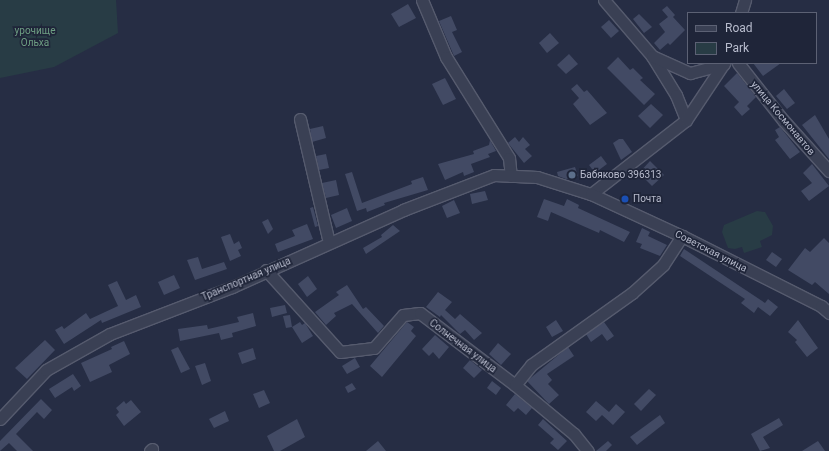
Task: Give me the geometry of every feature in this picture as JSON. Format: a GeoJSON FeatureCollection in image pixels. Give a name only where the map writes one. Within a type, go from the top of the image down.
{"type":"FeatureCollection","features":[{"type":"Feature","properties":{"kind":"street"},"geometry":{"type":"LineString","coordinates":[[422,0],[446,57],[509,158],[511,176]]}},
{"type":"Feature","properties":{"kind":"street"},"geometry":{"type":"LineString","coordinates":[[604,0],[652,56],[676,95],[686,120]]}},
{"type":"Feature","properties":{"kind":"street"},"geometry":{"type":"LineString","coordinates":[[741,12],[745,0]]}},
{"type":"Feature","properties":{"kind":"street"},"geometry":{"type":"LineString","coordinates":[[652,56],[690,73],[722,66],[732,68],[750,79]]}},
{"type":"Feature","properties":{"kind":"street","name":"улица Космонавтов"},"geometry":{"type":"LineString","coordinates":[[739,64],[829,171]]}},
{"type":"Feature","properties":{"kind":"street"},"geometry":{"type":"LineString","coordinates":[[742,64],[750,79]]}},
{"type":"Feature","properties":{"kind":"street"},"geometry":{"type":"LineString","coordinates":[[591,194],[686,120],[722,66]]}},
{"type":"Feature","properties":{"kind":"street"},"geometry":{"type":"LineString","coordinates":[[300,119],[329,243]]}},
{"type":"Feature","properties":{"kind":"street","name":"Транспортная улица"},"geometry":{"type":"LineString","coordinates":[[0,419],[46,370],[110,334],[232,287],[266,270],[329,243],[494,175],[537,177],[591,194]]}},
{"type":"Feature","properties":{"kind":"street","name":"Советская улица"},"geometry":{"type":"LineString","coordinates":[[591,194],[682,236],[821,306],[829,314]]}},
{"type":"Feature","properties":{"kind":"street"},"geometry":{"type":"LineString","coordinates":[[515,385],[531,365],[632,293],[663,265],[682,236]]}},
{"type":"Feature","properties":{"kind":"street","name":"Солнечная улица"},"geometry":{"type":"LineString","coordinates":[[266,270],[340,352],[374,348],[403,315],[420,313],[515,385],[574,434],[588,451]]}},
{"type":"Feature","properties":{"kind":"green space","name":"урочище Ольха"},"geometry":{"type":"Polygon","coordinates":[[[0,0],[116,0],[118,33],[54,67],[0,78],[0,0]]]}},
{"type":"Feature","properties":{"kind":"green space"},"geometry":{"type":"Polygon","coordinates":[[[757,211],[765,212],[773,226],[772,235],[760,241],[762,247],[744,253],[742,247],[735,249],[728,248],[722,232],[724,225],[757,211]]]}},
{"type":"Feature","properties":{"kind":"building"},"geometry":{"type":"Polygon","coordinates":[[[408,4],[416,18],[399,27],[391,14],[408,4]]]}},
{"type":"Feature","properties":{"kind":"building"},"geometry":{"type":"Polygon","coordinates":[[[667,6],[675,15],[673,17],[685,30],[670,45],[668,43],[660,50],[654,43],[665,32],[659,24],[668,17],[662,10],[667,6]]]}},
{"type":"Feature","properties":{"kind":"building"},"geometry":{"type":"Polygon","coordinates":[[[639,14],[652,27],[644,33],[633,19],[639,14]]]}},
{"type":"Feature","properties":{"kind":"building"},"geometry":{"type":"Polygon","coordinates":[[[451,16],[457,30],[452,32],[462,52],[454,56],[439,21],[451,16]]]}},
{"type":"Feature","properties":{"kind":"building"},"geometry":{"type":"Polygon","coordinates":[[[609,20],[619,31],[611,38],[601,27],[609,20]]]}},
{"type":"Feature","properties":{"kind":"building"},"geometry":{"type":"Polygon","coordinates":[[[550,33],[559,43],[547,53],[539,43],[550,33]]]}},
{"type":"Feature","properties":{"kind":"building"},"geometry":{"type":"Polygon","coordinates":[[[569,54],[578,64],[566,74],[557,65],[569,54]]]}},
{"type":"Feature","properties":{"kind":"building"},"geometry":{"type":"Polygon","coordinates":[[[618,57],[630,70],[633,68],[643,78],[640,80],[655,94],[644,105],[607,68],[618,57]]]}},
{"type":"Feature","properties":{"kind":"building"},"geometry":{"type":"Polygon","coordinates":[[[754,64],[780,64],[763,76],[754,64]]]}},
{"type":"Feature","properties":{"kind":"building"},"geometry":{"type":"Polygon","coordinates":[[[737,73],[756,97],[747,106],[750,109],[742,116],[734,107],[739,102],[724,86],[737,73]]]}},
{"type":"Feature","properties":{"kind":"building"},"geometry":{"type":"Polygon","coordinates":[[[445,78],[456,99],[443,105],[432,84],[445,78]]]}},
{"type":"Feature","properties":{"kind":"building"},"geometry":{"type":"Polygon","coordinates":[[[577,84],[584,92],[587,90],[607,113],[590,125],[573,104],[579,98],[571,89],[577,84]]]}},
{"type":"Feature","properties":{"kind":"building"},"geometry":{"type":"Polygon","coordinates":[[[784,89],[795,103],[787,109],[776,96],[784,89]]]}},
{"type":"Feature","properties":{"kind":"building"},"geometry":{"type":"Polygon","coordinates":[[[651,104],[663,115],[650,128],[638,116],[651,104]]]}},
{"type":"Feature","properties":{"kind":"building"},"geometry":{"type":"Polygon","coordinates":[[[815,115],[829,139],[829,159],[802,125],[815,115]]]}},
{"type":"Feature","properties":{"kind":"building"},"geometry":{"type":"Polygon","coordinates":[[[323,126],[326,138],[312,142],[310,129],[323,126]]]}},
{"type":"Feature","properties":{"kind":"building"},"geometry":{"type":"Polygon","coordinates":[[[780,127],[800,152],[790,159],[775,140],[779,137],[775,130],[780,127]]]}},
{"type":"Feature","properties":{"kind":"building"},"geometry":{"type":"Polygon","coordinates":[[[515,137],[519,142],[523,137],[530,145],[525,149],[532,156],[524,163],[508,143],[515,137]]]}},
{"type":"Feature","properties":{"kind":"building"},"geometry":{"type":"Polygon","coordinates":[[[619,139],[623,139],[632,152],[621,160],[613,143],[619,139]]]}},
{"type":"Feature","properties":{"kind":"building"},"geometry":{"type":"Polygon","coordinates":[[[490,140],[496,151],[488,154],[490,157],[471,164],[474,172],[464,176],[463,172],[445,180],[438,164],[474,154],[473,151],[489,145],[490,140]]]}},
{"type":"Feature","properties":{"kind":"building"},"geometry":{"type":"Polygon","coordinates":[[[326,154],[329,168],[319,170],[316,156],[326,154]]]}},
{"type":"Feature","properties":{"kind":"building"},"geometry":{"type":"Polygon","coordinates":[[[601,156],[607,164],[595,173],[589,165],[601,156]]]}},
{"type":"Feature","properties":{"kind":"building"},"geometry":{"type":"Polygon","coordinates":[[[650,161],[664,175],[652,186],[639,173],[650,161]]]}},
{"type":"Feature","properties":{"kind":"building"},"geometry":{"type":"Polygon","coordinates":[[[812,164],[829,186],[809,201],[801,191],[812,183],[803,173],[812,164]]]}},
{"type":"Feature","properties":{"kind":"building"},"geometry":{"type":"Polygon","coordinates":[[[575,167],[578,176],[566,179],[558,176],[557,172],[575,167]]]}},
{"type":"Feature","properties":{"kind":"building"},"geometry":{"type":"Polygon","coordinates":[[[352,172],[362,203],[412,184],[411,181],[423,177],[428,190],[384,203],[385,205],[367,212],[366,208],[357,211],[345,174],[352,172]]]}},
{"type":"Feature","properties":{"kind":"building"},"geometry":{"type":"Polygon","coordinates":[[[336,180],[339,195],[326,198],[322,183],[336,180]]]}},
{"type":"Feature","properties":{"kind":"building"},"geometry":{"type":"Polygon","coordinates":[[[485,191],[488,200],[472,204],[470,194],[485,191]]]}},
{"type":"Feature","properties":{"kind":"building"},"geometry":{"type":"Polygon","coordinates":[[[544,199],[564,206],[567,199],[579,205],[578,208],[630,232],[624,242],[600,230],[599,233],[551,212],[548,221],[537,217],[544,199]]]}},
{"type":"Feature","properties":{"kind":"building"},"geometry":{"type":"Polygon","coordinates":[[[454,200],[460,213],[447,218],[442,206],[454,200]]]}},
{"type":"Feature","properties":{"kind":"building"},"geometry":{"type":"Polygon","coordinates":[[[313,207],[318,226],[315,227],[310,208],[313,207]]]}},
{"type":"Feature","properties":{"kind":"building"},"geometry":{"type":"Polygon","coordinates":[[[347,208],[352,221],[336,228],[331,215],[347,208]]]}},
{"type":"Feature","properties":{"kind":"building"},"geometry":{"type":"Polygon","coordinates":[[[268,219],[273,229],[268,234],[262,222],[268,219]]]}},
{"type":"Feature","properties":{"kind":"building"},"geometry":{"type":"Polygon","coordinates":[[[307,224],[313,239],[278,252],[275,244],[295,236],[292,230],[307,224]]]}},
{"type":"Feature","properties":{"kind":"building"},"geometry":{"type":"Polygon","coordinates":[[[393,225],[400,231],[366,254],[363,248],[382,237],[381,235],[393,225]]]}},
{"type":"Feature","properties":{"kind":"building"},"geometry":{"type":"Polygon","coordinates":[[[642,228],[650,232],[648,236],[667,245],[660,256],[640,248],[642,244],[636,242],[642,228]]]}},
{"type":"Feature","properties":{"kind":"building"},"geometry":{"type":"Polygon","coordinates":[[[230,234],[234,244],[239,241],[242,248],[238,250],[241,256],[230,261],[221,237],[230,234]]]}},
{"type":"Feature","properties":{"kind":"building"},"geometry":{"type":"Polygon","coordinates":[[[824,238],[829,243],[829,294],[815,282],[812,285],[788,270],[805,248],[810,252],[824,238]]]}},
{"type":"Feature","properties":{"kind":"building"},"geometry":{"type":"Polygon","coordinates":[[[684,249],[765,303],[768,299],[778,307],[770,316],[758,307],[754,313],[741,303],[745,299],[680,256],[684,249]]]}},
{"type":"Feature","properties":{"kind":"building"},"geometry":{"type":"Polygon","coordinates":[[[772,252],[782,259],[776,267],[766,260],[772,252]]]}},
{"type":"Feature","properties":{"kind":"building"},"geometry":{"type":"Polygon","coordinates":[[[198,257],[202,269],[224,262],[227,269],[195,280],[187,260],[198,257]]]}},
{"type":"Feature","properties":{"kind":"building"},"geometry":{"type":"Polygon","coordinates":[[[174,275],[180,288],[164,295],[158,282],[174,275]]]}},
{"type":"Feature","properties":{"kind":"building"},"geometry":{"type":"Polygon","coordinates":[[[308,276],[317,289],[307,297],[298,284],[308,276]]]}},
{"type":"Feature","properties":{"kind":"building"},"geometry":{"type":"Polygon","coordinates":[[[117,281],[126,300],[136,295],[141,307],[102,323],[101,320],[64,344],[55,330],[62,326],[64,329],[86,313],[90,319],[118,306],[108,285],[117,281]]]}},
{"type":"Feature","properties":{"kind":"building"},"geometry":{"type":"Polygon","coordinates":[[[347,285],[363,309],[366,307],[384,326],[378,333],[352,304],[334,313],[336,316],[326,325],[315,312],[339,295],[336,292],[347,285]]]}},
{"type":"Feature","properties":{"kind":"building"},"geometry":{"type":"Polygon","coordinates":[[[438,292],[452,302],[445,310],[455,319],[460,314],[482,333],[474,340],[465,330],[460,334],[441,315],[440,317],[426,307],[438,292]]]}},
{"type":"Feature","properties":{"kind":"building"},"geometry":{"type":"Polygon","coordinates":[[[285,305],[287,313],[272,317],[270,308],[285,305]]]}},
{"type":"Feature","properties":{"kind":"building"},"geometry":{"type":"Polygon","coordinates":[[[253,313],[256,326],[232,333],[233,337],[221,340],[219,333],[180,341],[178,329],[207,325],[208,329],[239,322],[237,317],[253,313]]]}},
{"type":"Feature","properties":{"kind":"building"},"geometry":{"type":"Polygon","coordinates":[[[290,315],[292,327],[286,328],[283,316],[290,315]]]}},
{"type":"Feature","properties":{"kind":"building"},"geometry":{"type":"Polygon","coordinates":[[[556,320],[563,331],[552,337],[546,327],[556,320]]]}},
{"type":"Feature","properties":{"kind":"building"},"geometry":{"type":"Polygon","coordinates":[[[798,320],[818,348],[807,357],[795,342],[797,340],[788,332],[798,320]]]}},
{"type":"Feature","properties":{"kind":"building"},"geometry":{"type":"Polygon","coordinates":[[[300,322],[302,325],[305,323],[313,336],[302,343],[292,327],[300,322]]]}},
{"type":"Feature","properties":{"kind":"building"},"geometry":{"type":"Polygon","coordinates":[[[407,322],[414,327],[411,331],[416,336],[382,377],[370,366],[407,322]]]}},
{"type":"Feature","properties":{"kind":"building"},"geometry":{"type":"Polygon","coordinates":[[[604,322],[614,336],[607,341],[602,334],[591,342],[586,334],[604,322]]]}},
{"type":"Feature","properties":{"kind":"building"},"geometry":{"type":"Polygon","coordinates":[[[435,335],[449,347],[439,359],[433,352],[429,356],[422,349],[435,335]]]}},
{"type":"Feature","properties":{"kind":"building"},"geometry":{"type":"Polygon","coordinates":[[[45,340],[55,350],[27,379],[15,368],[45,340]]]}},
{"type":"Feature","properties":{"kind":"building"},"geometry":{"type":"Polygon","coordinates":[[[124,341],[130,354],[109,365],[112,372],[90,382],[81,363],[112,349],[111,347],[124,341]]]}},
{"type":"Feature","properties":{"kind":"building"},"geometry":{"type":"Polygon","coordinates":[[[498,343],[511,354],[501,365],[489,354],[498,343]]]}},
{"type":"Feature","properties":{"kind":"building"},"geometry":{"type":"Polygon","coordinates":[[[178,347],[190,369],[181,373],[171,350],[178,347]]]}},
{"type":"Feature","properties":{"kind":"building"},"geometry":{"type":"Polygon","coordinates":[[[568,347],[574,356],[547,374],[552,380],[548,384],[559,395],[549,404],[527,381],[568,347]]]}},
{"type":"Feature","properties":{"kind":"building"},"geometry":{"type":"Polygon","coordinates":[[[253,348],[256,359],[242,364],[238,353],[253,348]]]}},
{"type":"Feature","properties":{"kind":"building"},"geometry":{"type":"Polygon","coordinates":[[[355,358],[360,367],[347,374],[342,366],[355,358]]]}},
{"type":"Feature","properties":{"kind":"building"},"geometry":{"type":"Polygon","coordinates":[[[470,360],[482,370],[474,378],[463,368],[470,360]]]}},
{"type":"Feature","properties":{"kind":"building"},"geometry":{"type":"Polygon","coordinates":[[[205,363],[211,381],[202,385],[195,366],[205,363]]]}},
{"type":"Feature","properties":{"kind":"building"},"geometry":{"type":"Polygon","coordinates":[[[73,374],[81,386],[74,391],[72,387],[55,398],[49,389],[73,374]]]}},
{"type":"Feature","properties":{"kind":"building"},"geometry":{"type":"Polygon","coordinates":[[[492,381],[501,388],[496,395],[487,388],[492,381]]]}},
{"type":"Feature","properties":{"kind":"building"},"geometry":{"type":"Polygon","coordinates":[[[352,383],[356,389],[348,393],[345,387],[352,383]]]}},
{"type":"Feature","properties":{"kind":"building"},"geometry":{"type":"Polygon","coordinates":[[[649,389],[656,395],[641,411],[634,404],[649,389]]]}},
{"type":"Feature","properties":{"kind":"building"},"geometry":{"type":"Polygon","coordinates":[[[264,390],[270,403],[259,408],[253,394],[264,390]]]}},
{"type":"Feature","properties":{"kind":"building"},"geometry":{"type":"Polygon","coordinates":[[[515,394],[532,408],[526,415],[518,408],[514,412],[506,405],[515,394]]]}},
{"type":"Feature","properties":{"kind":"building"},"geometry":{"type":"Polygon","coordinates":[[[41,399],[52,410],[44,419],[37,412],[16,434],[33,451],[17,451],[9,443],[0,451],[0,441],[41,399]]]}},
{"type":"Feature","properties":{"kind":"building"},"geometry":{"type":"Polygon","coordinates":[[[131,400],[141,412],[124,426],[116,415],[119,412],[116,408],[124,401],[126,404],[131,400]]]}},
{"type":"Feature","properties":{"kind":"building"},"geometry":{"type":"Polygon","coordinates":[[[596,401],[609,412],[616,404],[625,412],[613,425],[602,415],[596,421],[586,412],[596,401]]]}},
{"type":"Feature","properties":{"kind":"building"},"geometry":{"type":"Polygon","coordinates":[[[225,411],[229,421],[214,428],[209,419],[225,411]]]}},
{"type":"Feature","properties":{"kind":"building"},"geometry":{"type":"Polygon","coordinates":[[[660,415],[665,423],[637,445],[630,437],[660,415]]]}},
{"type":"Feature","properties":{"kind":"building"},"geometry":{"type":"Polygon","coordinates":[[[779,418],[783,425],[763,437],[770,448],[760,451],[751,434],[779,418]]]}},
{"type":"Feature","properties":{"kind":"building"},"geometry":{"type":"Polygon","coordinates":[[[297,419],[305,437],[280,451],[274,451],[267,436],[297,419]]]}},
{"type":"Feature","properties":{"kind":"building"},"geometry":{"type":"Polygon","coordinates":[[[543,419],[567,441],[558,450],[550,443],[554,439],[538,425],[543,419]]]}},
{"type":"Feature","properties":{"kind":"building"},"geometry":{"type":"Polygon","coordinates":[[[378,441],[386,451],[366,451],[378,441]]]}},
{"type":"Feature","properties":{"kind":"building"},"geometry":{"type":"Polygon","coordinates":[[[608,441],[612,445],[606,451],[596,451],[608,441]]]}},
{"type":"Feature","properties":{"kind":"building"},"geometry":{"type":"Polygon","coordinates":[[[818,441],[825,451],[802,451],[818,441]]]}},
{"type":"Feature","properties":{"kind":"place","name":"Бабяково 396313"},"geometry":{"type":"Point","coordinates":[572,175]}},
{"type":"Feature","properties":{"kind":"place","name":"Почта"},"geometry":{"type":"Point","coordinates":[625,199]}}]}
